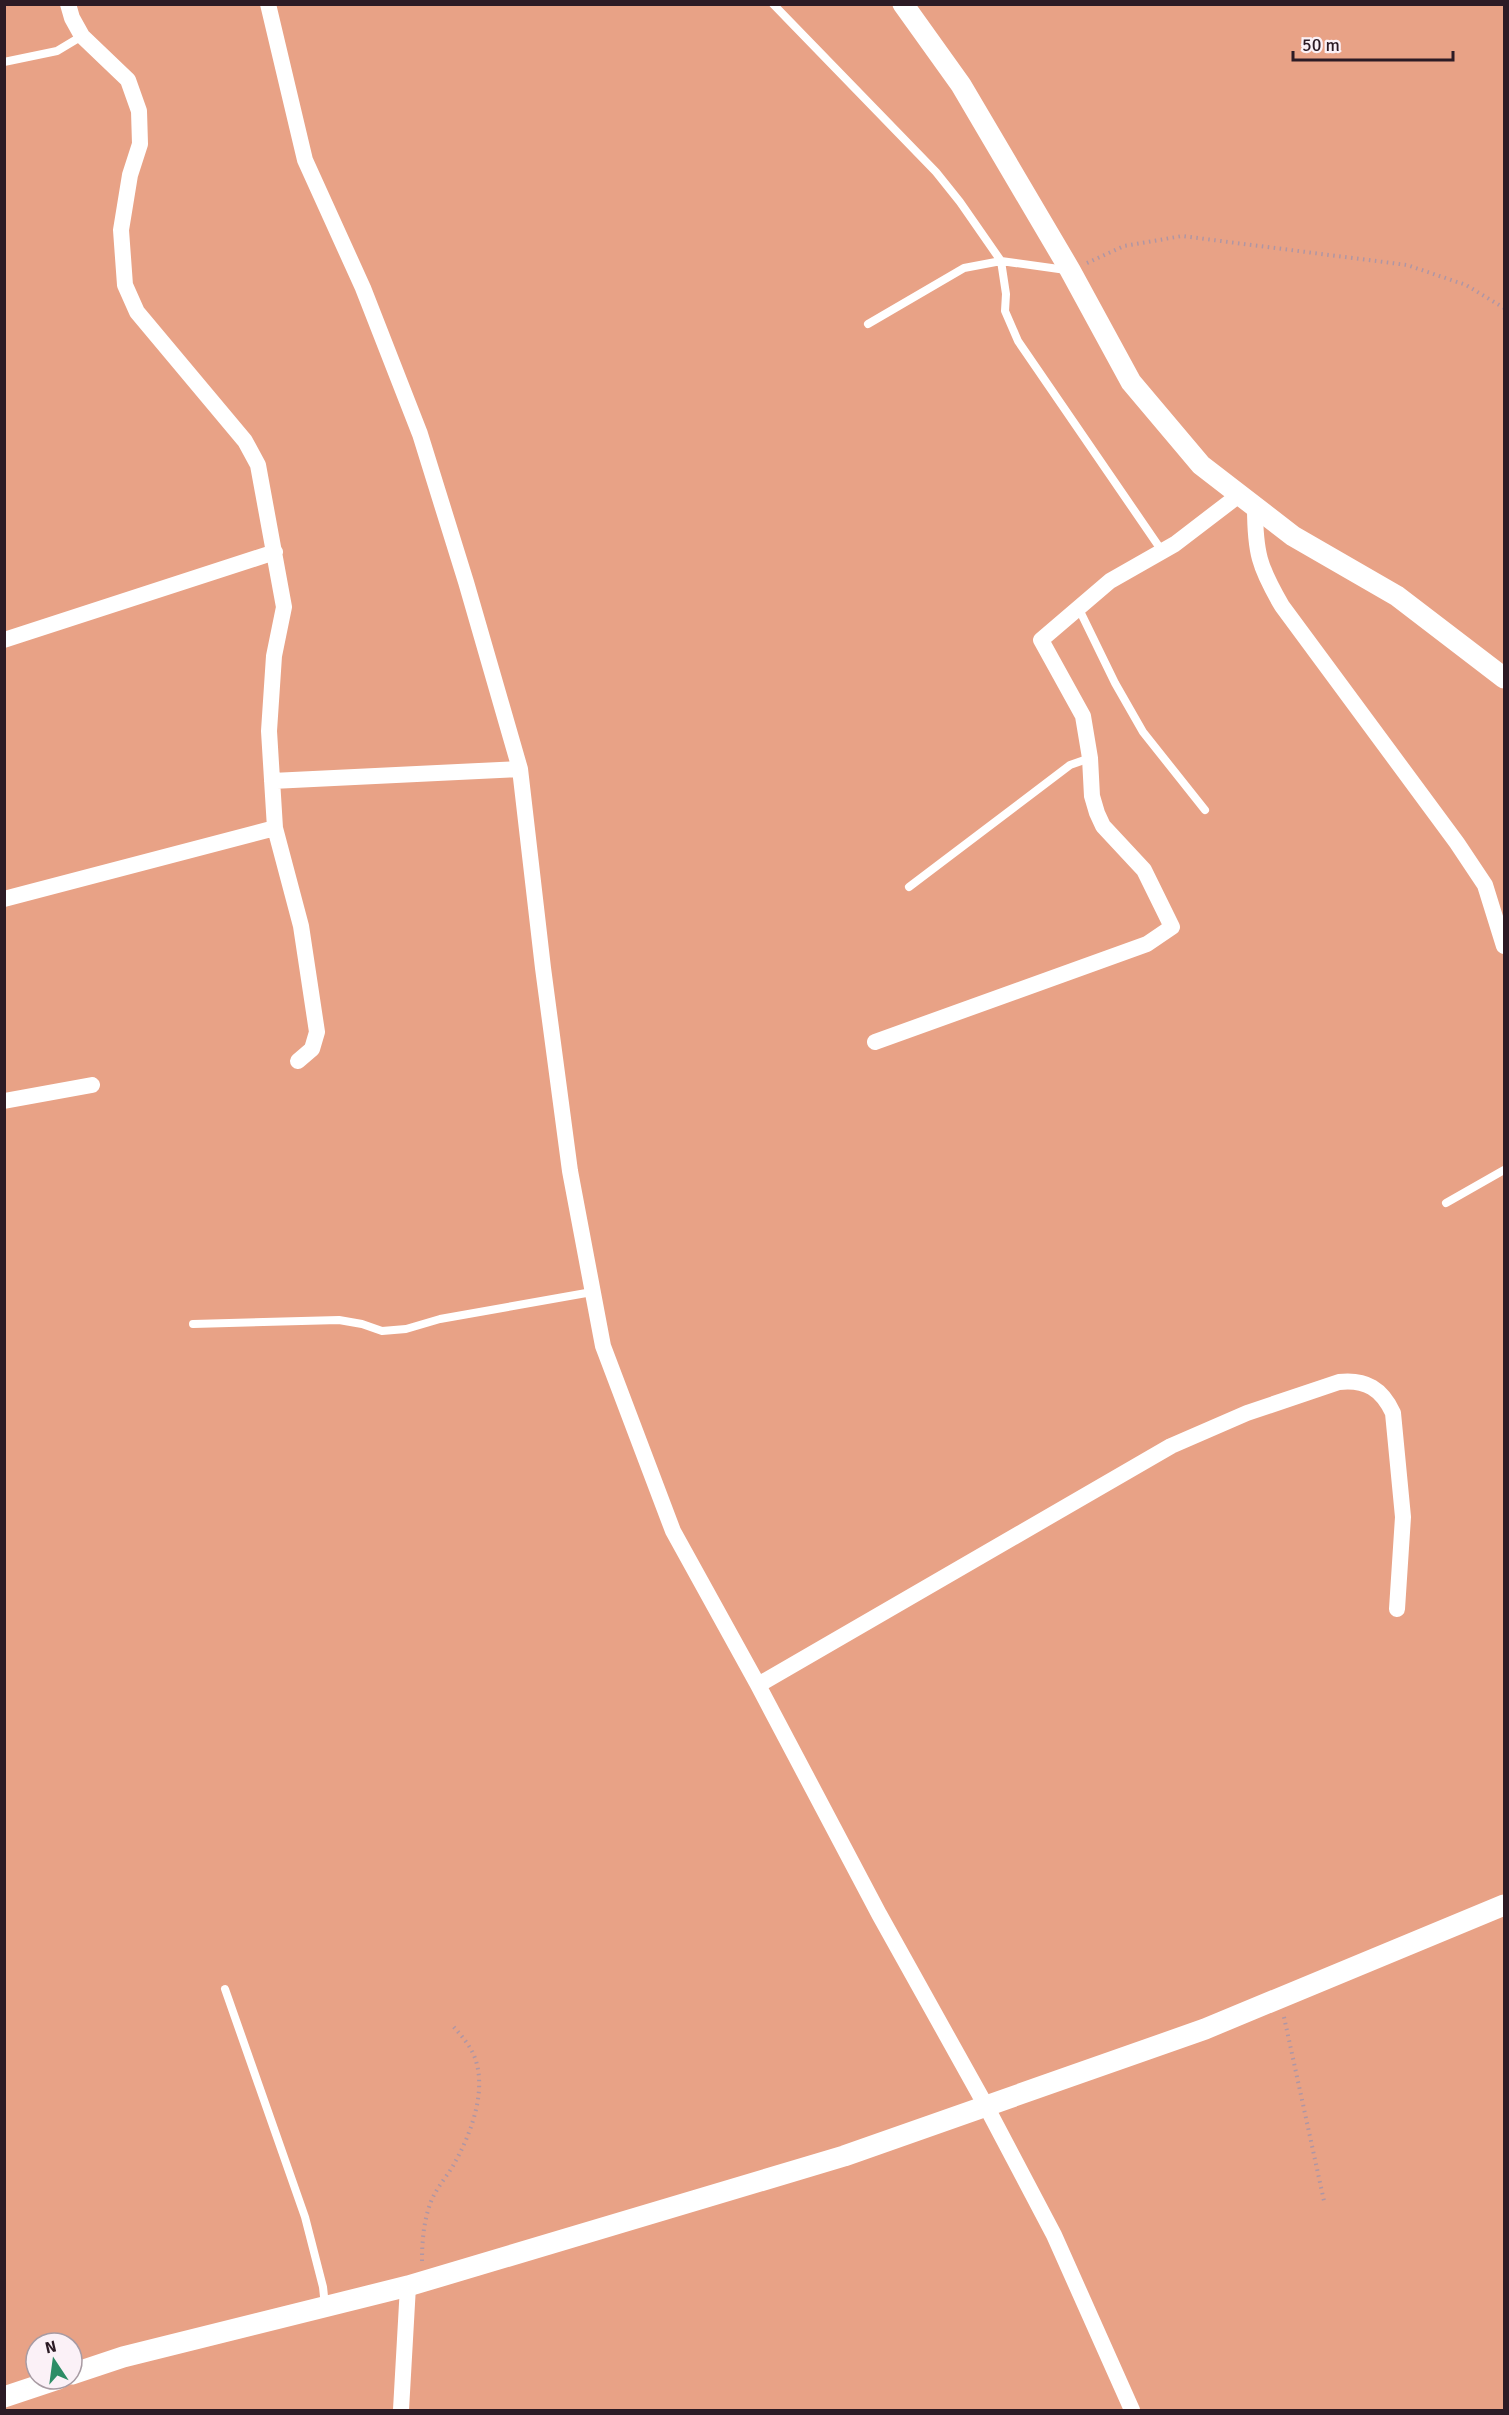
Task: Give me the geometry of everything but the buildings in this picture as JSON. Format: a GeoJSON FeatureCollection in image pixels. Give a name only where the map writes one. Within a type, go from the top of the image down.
{"type":"FeatureCollection","features":[{"type":"Feature","properties":{"kind":"street"},"geometry":{"type":"LineString","coordinates":[[68,4],[72,18],[82,36],[128,80],[139,111],[140,144],[130,175],[121,230],[125,285],[136,312],[245,441],[258,465],[284,607],[274,656],[269,731],[276,828],[301,926],[317,1032],[312,1049],[298,1061]]}},
{"type":"Feature","properties":{"kind":"street"},"geometry":{"type":"LineString","coordinates":[[268,4],[305,160],[363,288],[420,434],[466,582],[520,770],[570,1171],[603,1346],[673,1531],[1054,2235],[1132,2410]]}},
{"type":"Feature","properties":{"kind":"street"},"geometry":{"type":"LineString","coordinates":[[903,4],[961,85],[1070,270],[1131,382],[1202,465],[1293,536],[1397,596],[1504,678]]}},
{"type":"Feature","properties":{"kind":"street"},"geometry":{"type":"LineString","coordinates":[[875,1042],[1147,944],[1172,927],[1144,870],[1100,820],[1092,796],[1090,758],[1083,716],[1041,640],[1110,581],[1247,501]]}},
{"type":"Feature","properties":{"kind":"street"},"geometry":{"type":"LineString","coordinates":[[1247,501],[1264,575],[1282,606],[1457,843],[1485,885],[1504,946]]}},
{"type":"Feature","properties":{"kind":"street"},"geometry":{"type":"LineString","coordinates":[[4,640],[275,552]]}},
{"type":"Feature","properties":{"kind":"street"},"geometry":{"type":"LineString","coordinates":[[272,781],[520,770]]}},
{"type":"Feature","properties":{"kind":"street"},"geometry":{"type":"LineString","coordinates":[[4,899],[276,828]]}},
{"type":"Feature","properties":{"kind":"street"},"geometry":{"type":"LineString","coordinates":[[4,1101],[92,1085]]}},
{"type":"Feature","properties":{"kind":"street"},"geometry":{"type":"LineString","coordinates":[[758,1685],[1171,1446],[1247,1413],[1339,1382],[1353,1380],[1366,1383],[1378,1390],[1387,1400],[1393,1413],[1403,1517],[1397,1609]]}},
{"type":"Feature","properties":{"kind":"street"},"geometry":{"type":"LineString","coordinates":[[84,2370],[123,2357],[415,2283],[844,2156],[1205,2029],[1504,1905]]}},
{"type":"Feature","properties":{"kind":"street"},"geometry":{"type":"LineString","coordinates":[[401,2410],[415,2283]]}},
{"type":"Feature","properties":{"kind":"street"},"geometry":{"type":"LineString","coordinates":[[4,2397],[24,2390]]}},
{"type":"Feature","properties":{"kind":"lane"},"geometry":{"type":"LineString","coordinates":[[773,4],[949,186],[1002,261],[1006,294],[1005,311],[1018,340],[1168,548]]}},
{"type":"Feature","properties":{"kind":"lane"},"geometry":{"type":"LineString","coordinates":[[4,62],[57,51],[82,36]]}},
{"type":"Feature","properties":{"kind":"lane"},"geometry":{"type":"LineString","coordinates":[[868,324],[964,268],[1002,261],[1070,270]]}},
{"type":"Feature","properties":{"kind":"lane"},"geometry":{"type":"LineString","coordinates":[[1078,607],[1114,683],[1143,732],[1205,810]]}},
{"type":"Feature","properties":{"kind":"lane"},"geometry":{"type":"LineString","coordinates":[[909,887],[1070,765],[1090,758]]}},
{"type":"Feature","properties":{"kind":"lane"},"geometry":{"type":"LineString","coordinates":[[1446,1203],[1504,1170]]}},
{"type":"Feature","properties":{"kind":"lane"},"geometry":{"type":"LineString","coordinates":[[193,1324],[339,1320],[362,1324],[382,1331],[398,1330],[452,1317],[592,1292]]}},
{"type":"Feature","properties":{"kind":"lane"},"geometry":{"type":"LineString","coordinates":[[225,1989],[304,2217],[323,2287],[325,2306]]}},
{"type":"Feature","properties":{"kind":"path"},"geometry":{"type":"LineString","coordinates":[[1070,270],[1124,246],[1182,236],[1407,265],[1466,285],[1504,308]]}},
{"type":"Feature","properties":{"kind":"path"},"geometry":{"type":"LineString","coordinates":[[1280,1998],[1324,2201]]}},
{"type":"Feature","properties":{"kind":"path"},"geometry":{"type":"LineString","coordinates":[[415,2283],[432,2198],[455,2162],[475,2116],[480,2080],[475,2059],[466,2040],[452,2025]]}},
{"type":"Feature","properties":{"kind":"shaded area"},"geometry":{"type":"Polygon","coordinates":[[[5,5],[1504,5],[1504,2410],[5,2410],[5,5]]]}}]}
